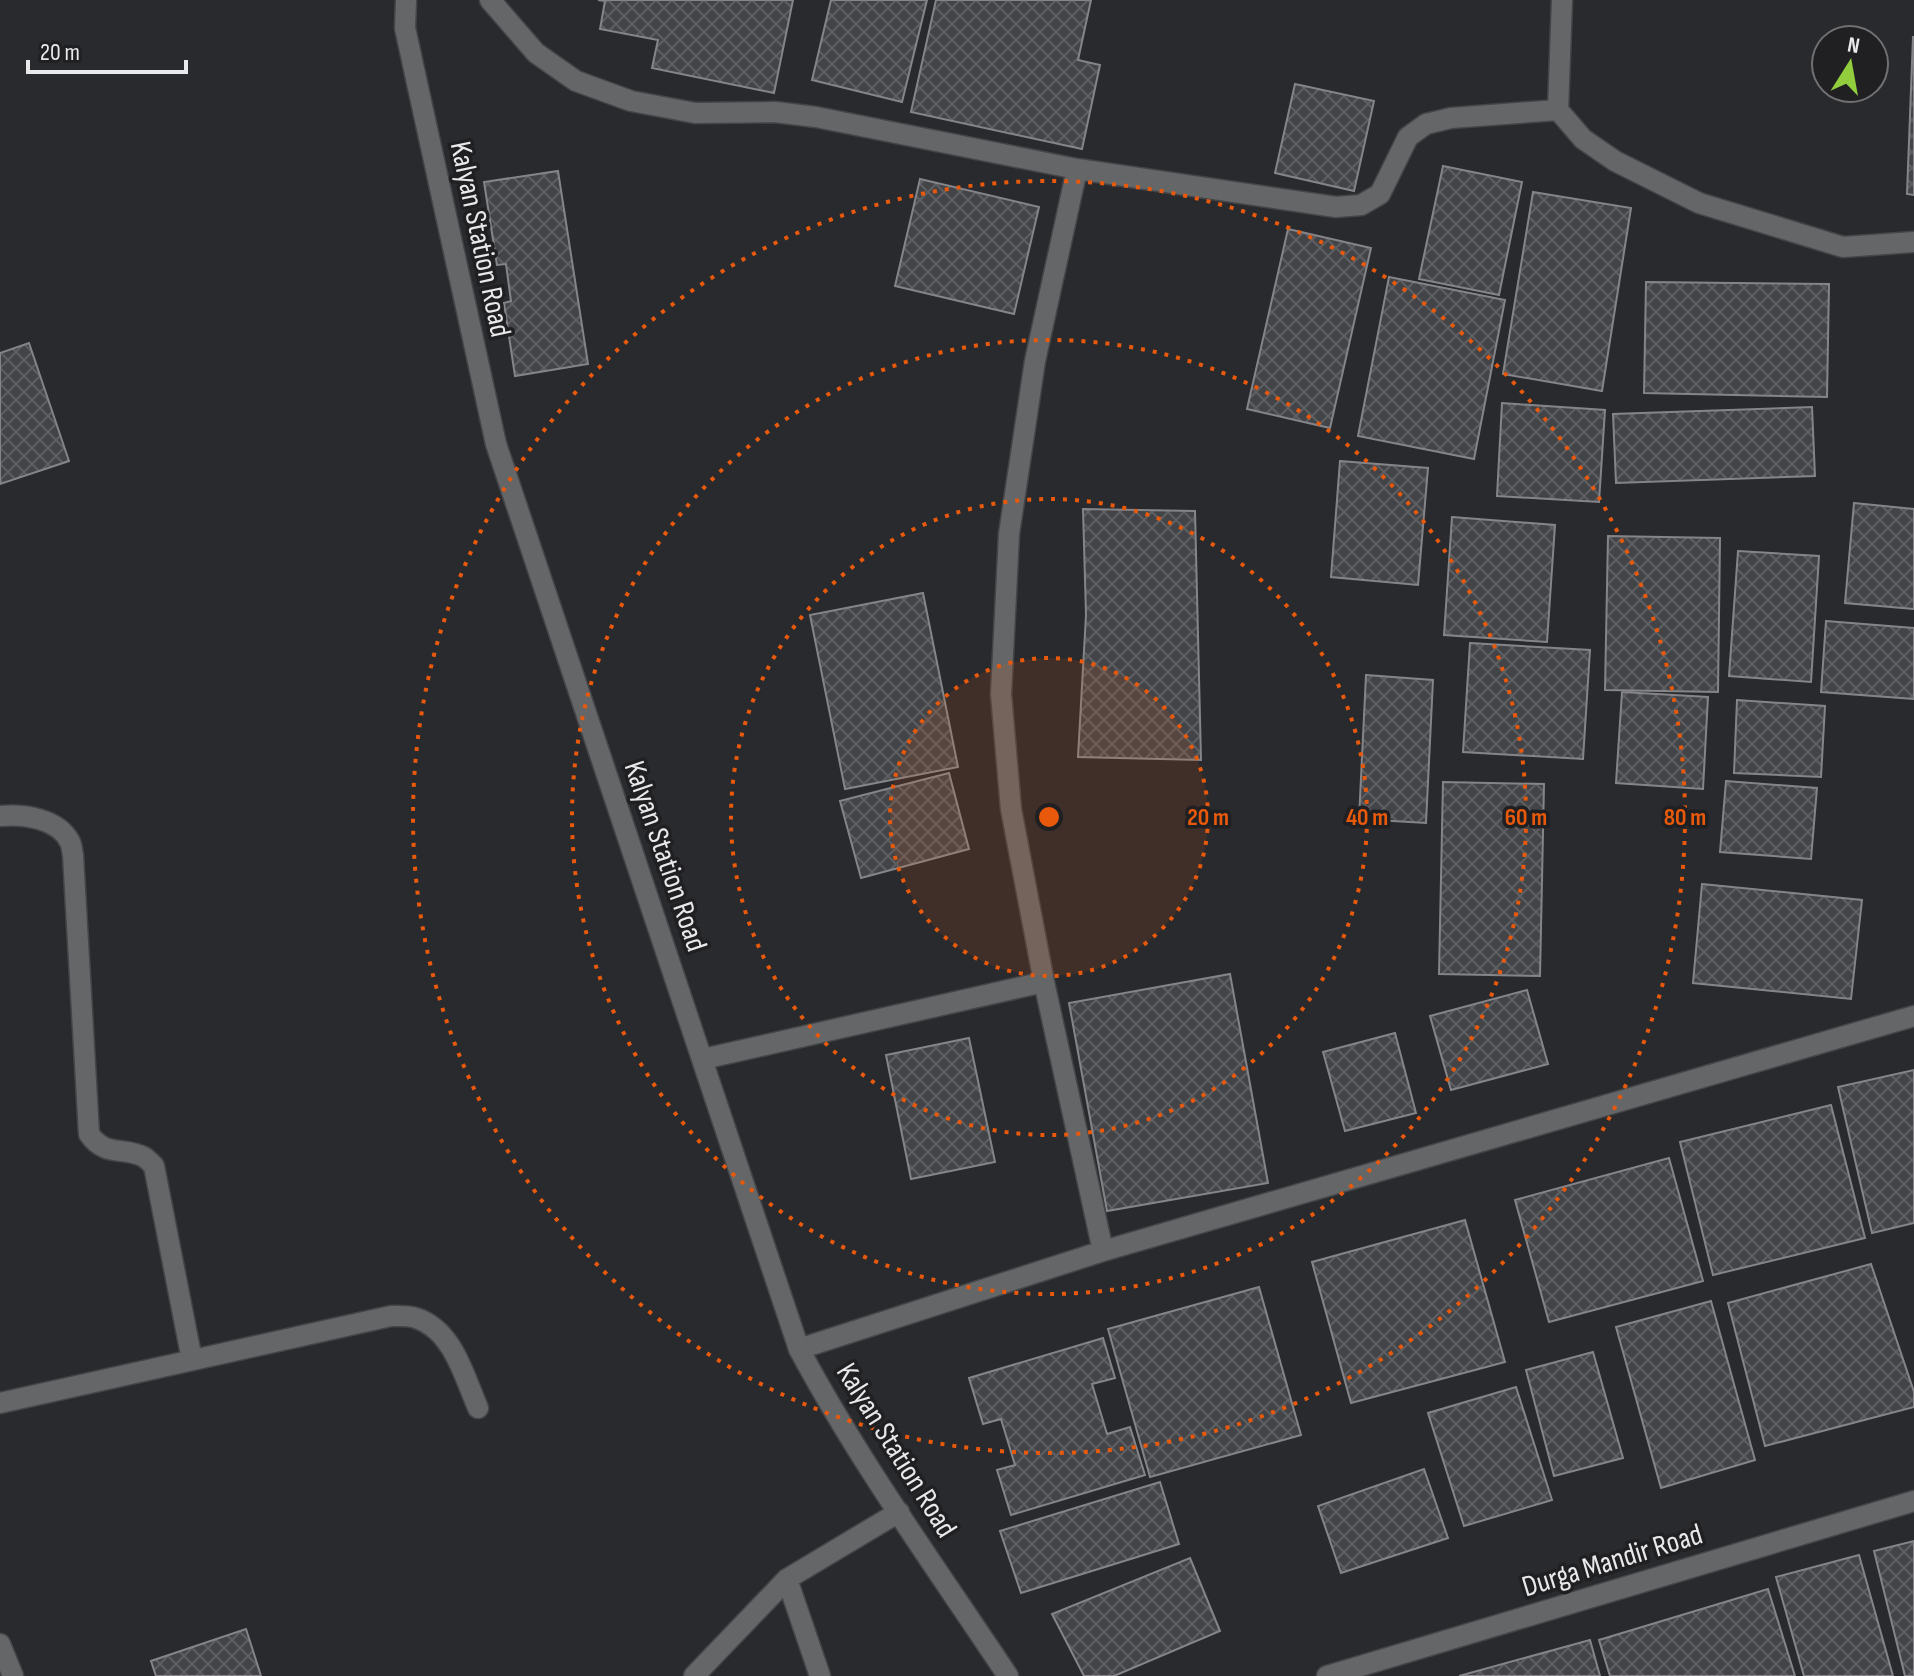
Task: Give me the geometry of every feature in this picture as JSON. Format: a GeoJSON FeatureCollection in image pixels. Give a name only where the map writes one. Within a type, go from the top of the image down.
{"type":"FeatureCollection","features":[{"type":"Feature","properties":{"kind":"street","name":"Kalyan Station Road"},"geometry":{"type":"LineString","coordinates":[[406,0],[405,28],[496,444],[799,1349],[899,1512],[1008,1676]]}},
{"type":"Feature","properties":{"kind":"street"},"geometry":{"type":"LineString","coordinates":[[490,0],[536,53],[576,81],[631,101],[695,113],[775,112],[816,117],[1077,169],[1336,207],[1361,205],[1380,194],[1408,137],[1426,124],[1451,118],[1558,110]]}},
{"type":"Feature","properties":{"kind":"street"},"geometry":{"type":"LineString","coordinates":[[1562,0],[1558,110],[1583,139],[1615,161],[1699,203],[1843,247],[1914,242]]}},
{"type":"Feature","properties":{"kind":"street"},"geometry":{"type":"LineString","coordinates":[[1077,169],[1035,361],[1012,519],[1001,694],[1011,809],[1044,982],[1103,1251]]}},
{"type":"Feature","properties":{"kind":"street"},"geometry":{"type":"LineString","coordinates":[[0,816],[18,814],[44,821],[59,830],[70,842],[89,1134],[96,1144],[106,1149],[145,1157],[154,1166],[192,1360]]}},
{"type":"Feature","properties":{"kind":"street"},"geometry":{"type":"LineString","coordinates":[[703,1059],[1044,982]]}},
{"type":"Feature","properties":{"kind":"street"},"geometry":{"type":"LineString","coordinates":[[799,1349],[1103,1251],[1914,1016]]}},
{"type":"Feature","properties":{"kind":"street"},"geometry":{"type":"LineString","coordinates":[[0,1403],[391,1316],[414,1317],[434,1326],[452,1348],[478,1408]]}},
{"type":"Feature","properties":{"kind":"street","name":"Durga Mandir Road"},"geometry":{"type":"LineString","coordinates":[[1327,1676],[1914,1501]]}},
{"type":"Feature","properties":{"kind":"street"},"geometry":{"type":"LineString","coordinates":[[694,1676],[787,1579],[899,1512]]}},
{"type":"Feature","properties":{"kind":"street"},"geometry":{"type":"LineString","coordinates":[[787,1579],[820,1676]]}},
{"type":"Feature","properties":{"kind":"street"},"geometry":{"type":"LineString","coordinates":[[0,1644],[13,1676]]}},
{"type":"Feature","properties":{"kind":"building"},"geometry":{"type":"Polygon","coordinates":[[[598,0],[793,0],[774,93],[652,68],[658,40],[600,29],[605,1],[598,0]]]}},
{"type":"Feature","properties":{"kind":"building"},"geometry":{"type":"Polygon","coordinates":[[[831,0],[927,0],[902,102],[812,80],[831,0]]]}},
{"type":"Feature","properties":{"kind":"building"},"geometry":{"type":"Polygon","coordinates":[[[936,0],[1091,0],[1078,60],[1100,65],[1082,149],[911,112],[936,0]]]}},
{"type":"Feature","properties":{"kind":"building"},"geometry":{"type":"Polygon","coordinates":[[[1914,37],[1914,195],[1907,194],[1914,37]]]}},
{"type":"Feature","properties":{"kind":"building"},"geometry":{"type":"Polygon","coordinates":[[[1295,84],[1374,101],[1354,191],[1275,173],[1295,84]]]}},
{"type":"Feature","properties":{"kind":"building"},"geometry":{"type":"Polygon","coordinates":[[[1443,166],[1522,182],[1499,295],[1419,279],[1443,166]]]}},
{"type":"Feature","properties":{"kind":"building"},"geometry":{"type":"Polygon","coordinates":[[[558,171],[588,364],[515,376],[504,303],[511,301],[506,264],[497,265],[484,182],[558,171]]]}},
{"type":"Feature","properties":{"kind":"building"},"geometry":{"type":"Polygon","coordinates":[[[920,179],[1039,207],[1014,314],[895,286],[920,179]]]}},
{"type":"Feature","properties":{"kind":"building"},"geometry":{"type":"Polygon","coordinates":[[[1533,192],[1631,208],[1602,391],[1503,374],[1533,192]]]}},
{"type":"Feature","properties":{"kind":"building"},"geometry":{"type":"Polygon","coordinates":[[[1288,229],[1371,248],[1330,428],[1247,409],[1288,229]]]}},
{"type":"Feature","properties":{"kind":"building"},"geometry":{"type":"Polygon","coordinates":[[[1389,277],[1505,300],[1474,459],[1358,436],[1389,277]]]}},
{"type":"Feature","properties":{"kind":"building"},"geometry":{"type":"Polygon","coordinates":[[[1646,282],[1829,284],[1827,397],[1644,393],[1646,282]]]}},
{"type":"Feature","properties":{"kind":"building"},"geometry":{"type":"Polygon","coordinates":[[[29,343],[69,461],[0,484],[0,353],[29,343]]]}},
{"type":"Feature","properties":{"kind":"building"},"geometry":{"type":"Polygon","coordinates":[[[1502,403],[1605,410],[1599,502],[1497,496],[1502,403]]]}},
{"type":"Feature","properties":{"kind":"building"},"geometry":{"type":"Polygon","coordinates":[[[1812,407],[1815,476],[1616,483],[1613,414],[1812,407]]]}},
{"type":"Feature","properties":{"kind":"building"},"geometry":{"type":"Polygon","coordinates":[[[1340,461],[1428,468],[1418,585],[1331,577],[1340,461]]]}},
{"type":"Feature","properties":{"kind":"building"},"geometry":{"type":"Polygon","coordinates":[[[1854,503],[1914,509],[1914,609],[1845,603],[1854,503]]]}},
{"type":"Feature","properties":{"kind":"building"},"geometry":{"type":"Polygon","coordinates":[[[1083,509],[1195,511],[1201,760],[1078,757],[1086,615],[1083,509]]]}},
{"type":"Feature","properties":{"kind":"building"},"geometry":{"type":"Polygon","coordinates":[[[1452,517],[1555,525],[1547,642],[1444,635],[1452,517]]]}},
{"type":"Feature","properties":{"kind":"building"},"geometry":{"type":"Polygon","coordinates":[[[1608,536],[1720,538],[1718,692],[1605,690],[1608,536]]]}},
{"type":"Feature","properties":{"kind":"building"},"geometry":{"type":"Polygon","coordinates":[[[1738,551],[1819,556],[1811,682],[1729,676],[1738,551]]]}},
{"type":"Feature","properties":{"kind":"building"},"geometry":{"type":"Polygon","coordinates":[[[923,593],[958,767],[845,789],[810,615],[923,593]]]}},
{"type":"Feature","properties":{"kind":"building"},"geometry":{"type":"Polygon","coordinates":[[[1826,621],[1914,628],[1914,699],[1821,692],[1826,621]]]}},
{"type":"Feature","properties":{"kind":"building"},"geometry":{"type":"Polygon","coordinates":[[[1470,643],[1590,650],[1583,759],[1463,752],[1470,643]]]}},
{"type":"Feature","properties":{"kind":"building"},"geometry":{"type":"Polygon","coordinates":[[[1366,675],[1433,680],[1426,823],[1359,819],[1366,675]]]}},
{"type":"Feature","properties":{"kind":"building"},"geometry":{"type":"Polygon","coordinates":[[[1622,692],[1708,697],[1703,789],[1616,783],[1622,692]]]}},
{"type":"Feature","properties":{"kind":"building"},"geometry":{"type":"Polygon","coordinates":[[[1737,700],[1825,706],[1821,777],[1734,773],[1737,700]]]}},
{"type":"Feature","properties":{"kind":"building"},"geometry":{"type":"Polygon","coordinates":[[[949,773],[969,849],[861,878],[840,801],[949,773]]]}},
{"type":"Feature","properties":{"kind":"building"},"geometry":{"type":"Polygon","coordinates":[[[1726,781],[1817,788],[1811,859],[1720,852],[1726,781]]]}},
{"type":"Feature","properties":{"kind":"building"},"geometry":{"type":"Polygon","coordinates":[[[1443,782],[1544,784],[1540,976],[1439,974],[1443,782]]]}},
{"type":"Feature","properties":{"kind":"building"},"geometry":{"type":"Polygon","coordinates":[[[1702,884],[1862,900],[1851,999],[1693,983],[1702,884]]]}},
{"type":"Feature","properties":{"kind":"building"},"geometry":{"type":"Polygon","coordinates":[[[1230,974],[1268,1183],[1107,1211],[1069,1003],[1230,974]]]}},
{"type":"Feature","properties":{"kind":"building"},"geometry":{"type":"Polygon","coordinates":[[[1527,990],[1548,1064],[1451,1090],[1430,1016],[1527,990]]]}},
{"type":"Feature","properties":{"kind":"building"},"geometry":{"type":"Polygon","coordinates":[[[1395,1033],[1416,1113],[1345,1131],[1323,1052],[1395,1033]]]}},
{"type":"Feature","properties":{"kind":"building"},"geometry":{"type":"Polygon","coordinates":[[[969,1038],[995,1162],[911,1179],[886,1055],[969,1038]]]}},
{"type":"Feature","properties":{"kind":"building"},"geometry":{"type":"Polygon","coordinates":[[[1914,1070],[1914,1223],[1872,1233],[1838,1087],[1914,1070]]]}},
{"type":"Feature","properties":{"kind":"building"},"geometry":{"type":"Polygon","coordinates":[[[1831,1105],[1865,1238],[1713,1275],[1680,1142],[1831,1105]]]}},
{"type":"Feature","properties":{"kind":"building"},"geometry":{"type":"Polygon","coordinates":[[[1669,1158],[1703,1281],[1549,1322],[1515,1200],[1669,1158]]]}},
{"type":"Feature","properties":{"kind":"building"},"geometry":{"type":"Polygon","coordinates":[[[1465,1220],[1505,1362],[1351,1403],[1312,1262],[1465,1220]]]}},
{"type":"Feature","properties":{"kind":"building"},"geometry":{"type":"Polygon","coordinates":[[[1871,1264],[1914,1392],[1914,1407],[1765,1446],[1728,1303],[1871,1264]]]}},
{"type":"Feature","properties":{"kind":"building"},"geometry":{"type":"Polygon","coordinates":[[[1259,1287],[1301,1435],[1150,1477],[1108,1329],[1259,1287]]]}},
{"type":"Feature","properties":{"kind":"building"},"geometry":{"type":"Polygon","coordinates":[[[1711,1301],[1755,1460],[1661,1488],[1616,1327],[1711,1301]]]}},
{"type":"Feature","properties":{"kind":"building"},"geometry":{"type":"Polygon","coordinates":[[[1103,1338],[1115,1378],[1092,1384],[1107,1434],[1130,1427],[1145,1475],[1011,1515],[997,1470],[1015,1465],[1001,1419],[983,1424],[969,1378],[1103,1338]]]}},
{"type":"Feature","properties":{"kind":"building"},"geometry":{"type":"Polygon","coordinates":[[[1593,1352],[1623,1458],[1554,1476],[1526,1370],[1593,1352]]]}},
{"type":"Feature","properties":{"kind":"building"},"geometry":{"type":"Polygon","coordinates":[[[1516,1387],[1552,1500],[1464,1526],[1428,1413],[1516,1387]]]}},
{"type":"Feature","properties":{"kind":"building"},"geometry":{"type":"Polygon","coordinates":[[[1424,1469],[1448,1538],[1341,1573],[1318,1506],[1424,1469]]]}},
{"type":"Feature","properties":{"kind":"building"},"geometry":{"type":"Polygon","coordinates":[[[1160,1482],[1179,1544],[1021,1593],[1000,1531],[1160,1482]]]}},
{"type":"Feature","properties":{"kind":"building"},"geometry":{"type":"Polygon","coordinates":[[[1914,1541],[1914,1676],[1905,1676],[1874,1551],[1914,1541]]]}},
{"type":"Feature","properties":{"kind":"building"},"geometry":{"type":"Polygon","coordinates":[[[1859,1555],[1893,1676],[1804,1676],[1776,1577],[1859,1555]]]}},
{"type":"Feature","properties":{"kind":"building"},"geometry":{"type":"Polygon","coordinates":[[[1190,1558],[1220,1631],[1114,1676],[1084,1676],[1052,1614],[1190,1558]]]}},
{"type":"Feature","properties":{"kind":"building"},"geometry":{"type":"Polygon","coordinates":[[[1768,1589],[1795,1676],[1610,1676],[1599,1640],[1768,1589]]]}},
{"type":"Feature","properties":{"kind":"building"},"geometry":{"type":"Polygon","coordinates":[[[246,1629],[261,1676],[156,1676],[151,1661],[246,1629]]]}},
{"type":"Feature","properties":{"kind":"building"},"geometry":{"type":"Polygon","coordinates":[[[1590,1640],[1600,1676],[1459,1676],[1590,1640]]]}}]}
